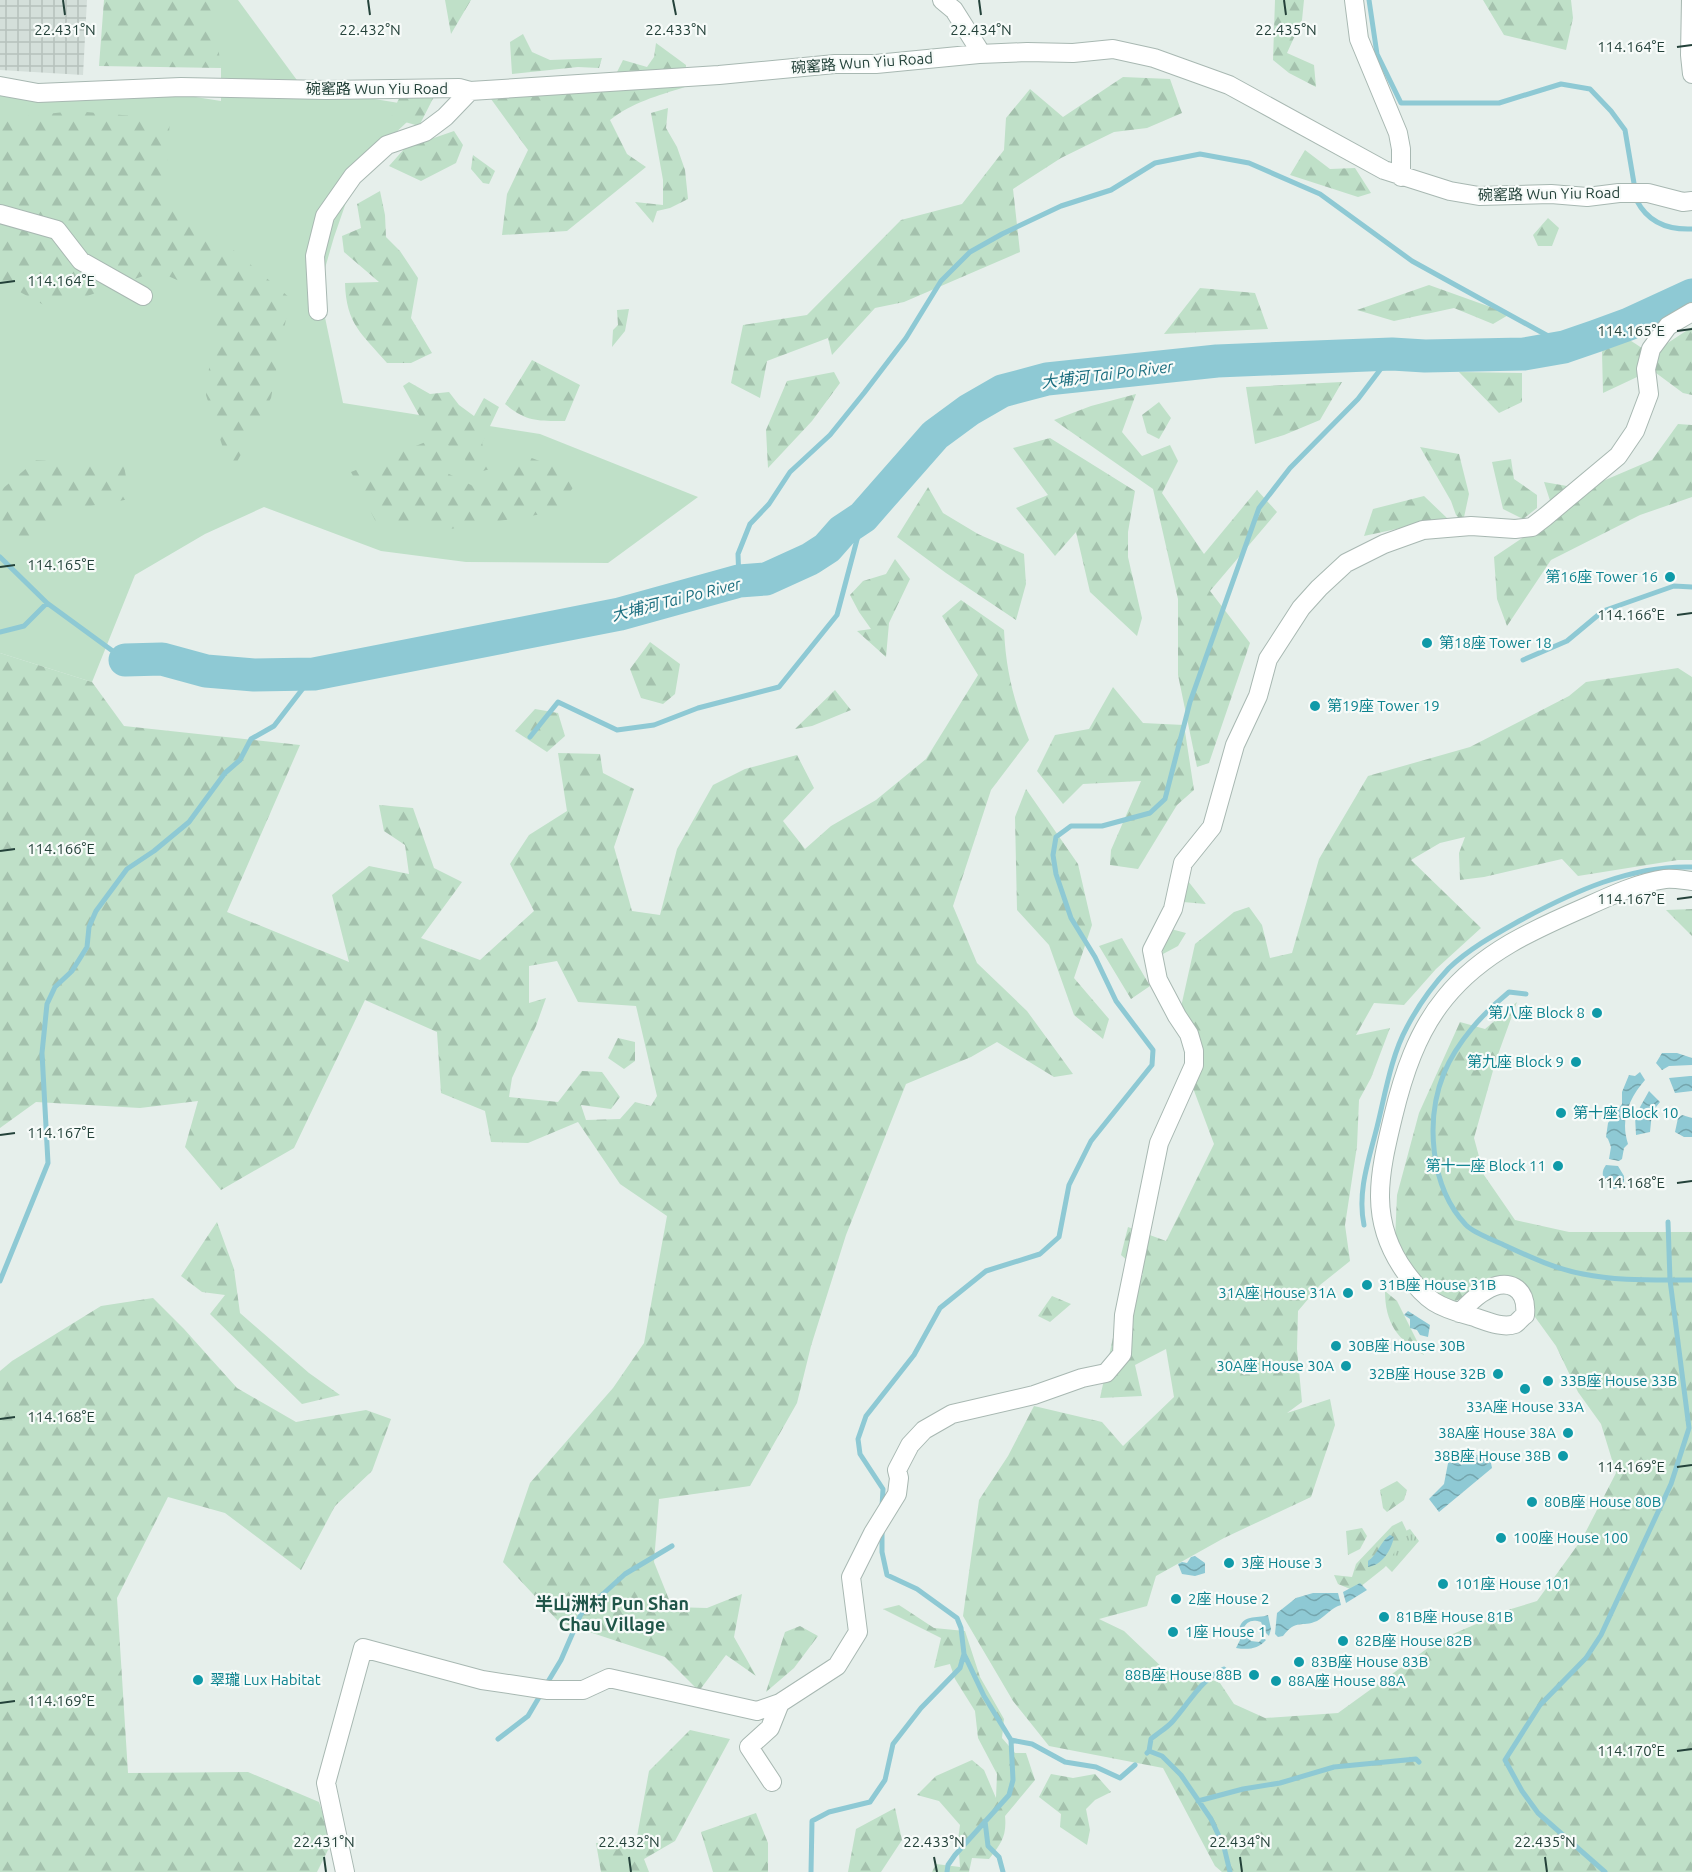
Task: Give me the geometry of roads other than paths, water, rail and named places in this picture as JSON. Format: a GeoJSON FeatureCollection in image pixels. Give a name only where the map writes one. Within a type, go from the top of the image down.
{"type":"FeatureCollection","features":[{"type":"Feature","properties":{"kind":"street"},"geometry":{"type":"LineString","coordinates":[[942,0],[954,10],[980,54]]}},
{"type":"Feature","properties":{"kind":"street"},"geometry":{"type":"LineString","coordinates":[[1354,0],[1359,39],[1398,133],[1401,149],[1401,177]]}},
{"type":"Feature","properties":{"kind":"street"},"geometry":{"type":"LineString","coordinates":[[1690,0],[1692,74]]}},
{"type":"Feature","properties":{"kind":"street","name":"碗窰路 Wun Yiu Road"},"geometry":{"type":"LineString","coordinates":[[0,86],[38,93],[181,87],[326,90],[459,88],[470,91],[718,75],[835,64],[876,64],[980,54],[1027,51],[1073,53],[1113,49],[1154,58],[1229,85],[1384,170],[1450,191],[1479,196],[1551,194],[1587,196],[1648,193],[1683,202],[1692,201]]}},
{"type":"Feature","properties":{"kind":"street"},"geometry":{"type":"LineString","coordinates":[[318,311],[315,256],[325,216],[353,176],[387,145],[425,132],[445,117],[470,91]]}},
{"type":"Feature","properties":{"kind":"street"},"geometry":{"type":"LineString","coordinates":[[0,214],[57,230],[81,261],[144,296]]}},
{"type":"Feature","properties":{"kind":"street"},"geometry":{"type":"LineString","coordinates":[[345,1872],[326,1784],[363,1648],[482,1680],[548,1690],[583,1690],[609,1678],[757,1711],[780,1703],[837,1666],[858,1632],[851,1577],[873,1533],[897,1494],[899,1478],[897,1470],[910,1445],[924,1430],[952,1414],[1034,1395],[1082,1378],[1106,1373],[1122,1354],[1124,1315],[1159,1143],[1194,1065],[1194,1051],[1189,1034],[1158,980],[1152,950],[1173,909],[1183,863],[1212,827],[1235,745],[1258,696],[1268,659],[1301,608],[1319,588],[1346,563],[1384,544],[1417,532],[1471,526],[1515,529],[1532,527],[1618,456],[1635,431],[1649,394],[1646,369],[1651,349],[1668,326],[1692,312]]}},
{"type":"Feature","properties":{"kind":"street"},"geometry":{"type":"LineString","coordinates":[[1459,1313],[1426,1298],[1408,1276],[1395,1259],[1386,1240],[1380,1211],[1380,1178],[1383,1158],[1402,1082],[1419,1037],[1444,998],[1460,981],[1476,966],[1520,938],[1623,891],[1666,879],[1692,881]]}},
{"type":"Feature","properties":{"kind":"street"},"geometry":{"type":"LineString","coordinates":[[772,1782],[748,1747],[770,1728],[780,1703]]}},
{"type":"Feature","properties":{"kind":"water"},"geometry":{"type":"Polygon","coordinates":[[[1662,1053],[1677,1053],[1692,1058],[1692,1065],[1669,1066],[1662,1070],[1656,1063],[1662,1053]]]}},
{"type":"Feature","properties":{"kind":"water"},"geometry":{"type":"Polygon","coordinates":[[[1640,1072],[1645,1080],[1630,1102],[1626,1118],[1628,1144],[1624,1148],[1622,1159],[1619,1161],[1609,1159],[1611,1147],[1606,1137],[1608,1123],[1622,1104],[1622,1092],[1629,1075],[1635,1076],[1640,1072]]]}},
{"type":"Feature","properties":{"kind":"water"},"geometry":{"type":"Polygon","coordinates":[[[1692,1076],[1692,1091],[1675,1093],[1669,1078],[1692,1076]]]}},
{"type":"Feature","properties":{"kind":"water"},"geometry":{"type":"Polygon","coordinates":[[[1649,1091],[1660,1102],[1652,1112],[1650,1132],[1636,1135],[1635,1116],[1649,1091]]]}},
{"type":"Feature","properties":{"kind":"water"},"geometry":{"type":"Polygon","coordinates":[[[1682,1115],[1692,1118],[1692,1137],[1684,1137],[1675,1132],[1678,1118],[1682,1115]]]}},
{"type":"Feature","properties":{"kind":"water"},"geometry":{"type":"Polygon","coordinates":[[[1606,1165],[1618,1166],[1624,1176],[1624,1182],[1620,1187],[1614,1189],[1605,1181],[1603,1172],[1606,1165]]]}},
{"type":"Feature","properties":{"kind":"water"},"geometry":{"type":"Polygon","coordinates":[[[1408,1311],[1430,1325],[1428,1337],[1410,1328],[1410,1319],[1404,1315],[1408,1311]]]}},
{"type":"Feature","properties":{"kind":"water"},"geometry":{"type":"Polygon","coordinates":[[[1457,1451],[1486,1455],[1490,1458],[1492,1468],[1439,1512],[1429,1499],[1444,1484],[1449,1458],[1457,1451]]]}},
{"type":"Feature","properties":{"kind":"water"},"geometry":{"type":"Polygon","coordinates":[[[1390,1535],[1394,1537],[1388,1552],[1378,1563],[1368,1567],[1368,1561],[1390,1535]]]}},
{"type":"Feature","properties":{"kind":"water"},"geometry":{"type":"Polygon","coordinates":[[[1195,1556],[1205,1563],[1205,1573],[1195,1576],[1182,1574],[1178,1564],[1187,1563],[1191,1557],[1195,1556]]]}},
{"type":"Feature","properties":{"kind":"water"},"geometry":{"type":"Polygon","coordinates":[[[1360,1583],[1367,1590],[1346,1603],[1343,1592],[1360,1583]]]}},
{"type":"Feature","properties":{"kind":"water"},"geometry":{"type":"Polygon","coordinates":[[[1313,1593],[1338,1593],[1341,1605],[1317,1621],[1296,1625],[1283,1636],[1278,1637],[1275,1634],[1277,1613],[1296,1598],[1313,1593]]]}},
{"type":"Feature","properties":{"kind":"water"},"geometry":{"type":"Polygon","coordinates":[[[1268,1615],[1271,1629],[1269,1636],[1261,1622],[1258,1621],[1250,1621],[1239,1630],[1246,1619],[1268,1615]]]}},
{"type":"Feature","properties":{"kind":"water"},"geometry":{"type":"Polygon","coordinates":[[[1244,1634],[1251,1641],[1259,1642],[1263,1638],[1266,1640],[1252,1648],[1236,1648],[1240,1635],[1244,1634]]]}},
{"type":"Feature","properties":{"kind":"waterway"},"geometry":{"type":"LineString","coordinates":[[1369,0],[1377,54],[1401,103],[1499,103],[1561,84],[1590,89],[1625,130],[1637,201],[1642,208],[1653,219],[1667,226],[1692,229]]}},
{"type":"Feature","properties":{"kind":"waterway"},"geometry":{"type":"LineString","coordinates":[[739,581],[738,554],[750,524],[769,504],[790,472],[830,435],[864,393],[906,338],[941,281],[970,252],[1002,234],[1061,206],[1111,190],[1155,163],[1200,154],[1249,163],[1320,194],[1412,261],[1550,337],[1564,347]]}},
{"type":"Feature","properties":{"kind":"waterway","name":"大埔河 Tai Po River"},"geometry":{"type":"LineString","coordinates":[[125,660],[162,659],[206,671],[254,675],[314,674],[620,614],[739,581],[766,579],[810,559],[827,548],[842,531],[863,517],[935,435],[969,410],[1002,391],[1047,379],[1217,361],[1392,354],[1425,356],[1524,354],[1564,347],[1596,336],[1629,324],[1692,295]]}},
{"type":"Feature","properties":{"kind":"waterway"},"geometry":{"type":"LineString","coordinates":[[882,1507],[883,1489],[860,1454],[858,1439],[866,1416],[914,1355],[940,1308],[986,1271],[1040,1254],[1059,1237],[1069,1185],[1091,1141],[1152,1065],[1153,1050],[1116,1001],[1095,957],[1071,918],[1056,874],[1053,855],[1056,837],[1071,826],[1102,826],[1150,813],[1165,799],[1190,702],[1259,508],[1290,468],[1358,399],[1392,354]]}},
{"type":"Feature","properties":{"kind":"waterway"},"geometry":{"type":"LineString","coordinates":[[530,737],[558,702],[617,730],[654,725],[698,708],[779,687],[837,615],[863,517]]}},
{"type":"Feature","properties":{"kind":"waterway"},"geometry":{"type":"LineString","coordinates":[[0,557],[47,603],[125,660]]}},
{"type":"Feature","properties":{"kind":"waterway"},"geometry":{"type":"LineString","coordinates":[[1523,660],[1567,641],[1603,611],[1674,586],[1692,587]]}},
{"type":"Feature","properties":{"kind":"waterway"},"geometry":{"type":"LineString","coordinates":[[0,632],[24,626],[47,603]]}},
{"type":"Feature","properties":{"kind":"waterway"},"geometry":{"type":"LineString","coordinates":[[0,1281],[48,1163],[42,1053],[47,1004],[55,987],[72,971],[87,947],[89,927],[96,911],[127,869],[154,851],[189,822],[225,773],[240,760],[251,739],[274,726],[314,674]]}},
{"type":"Feature","properties":{"kind":"waterway"},"geometry":{"type":"LineString","coordinates":[[1364,1225],[1362,1200],[1365,1176],[1397,1050],[1416,1011],[1449,968],[1493,936],[1582,890],[1647,870],[1692,867]]}},
{"type":"Feature","properties":{"kind":"waterway"},"geometry":{"type":"LineString","coordinates":[[1526,994],[1509,992],[1490,1009],[1463,1039],[1444,1073],[1434,1111],[1434,1152],[1438,1173],[1454,1209],[1473,1231],[1542,1262],[1583,1274],[1626,1279],[1670,1280],[1668,1222]]}},
{"type":"Feature","properties":{"kind":"waterway"},"geometry":{"type":"LineString","coordinates":[[1605,1872],[1538,1813],[1522,1791],[1505,1760],[1540,1705],[1586,1658],[1601,1635],[1671,1484],[1689,1428],[1670,1280],[1692,1280]]}},
{"type":"Feature","properties":{"kind":"waterway"},"geometry":{"type":"LineString","coordinates":[[811,1872],[812,1821],[829,1812],[870,1802],[885,1780],[893,1744],[921,1708],[960,1668],[964,1654],[961,1628],[957,1618],[917,1589],[887,1575],[882,1552],[882,1531]]}},
{"type":"Feature","properties":{"kind":"waterway"},"geometry":{"type":"LineString","coordinates":[[546,1685],[561,1660],[581,1614],[625,1574],[672,1546]]}},
{"type":"Feature","properties":{"kind":"waterway"},"geometry":{"type":"LineString","coordinates":[[964,1654],[984,1696],[1011,1740],[1032,1744],[1065,1762],[1096,1767],[1120,1778],[1135,1765]]}},
{"type":"Feature","properties":{"kind":"waterway"},"geometry":{"type":"LineString","coordinates":[[1149,1751],[1151,1739],[1171,1724],[1208,1679],[1224,1669]]}},
{"type":"Feature","properties":{"kind":"waterway"},"geometry":{"type":"LineString","coordinates":[[498,1739],[528,1716],[541,1694]]}},
{"type":"Feature","properties":{"kind":"waterway"},"geometry":{"type":"LineString","coordinates":[[947,1872],[948,1865],[955,1855],[1009,1795],[1013,1780],[1011,1740]]}},
{"type":"Feature","properties":{"kind":"waterway"},"geometry":{"type":"LineString","coordinates":[[1147,1753],[1149,1751],[1162,1756],[1181,1775],[1211,1819],[1224,1847],[1230,1872]]}},
{"type":"Feature","properties":{"kind":"waterway"},"geometry":{"type":"LineString","coordinates":[[1198,1801],[1243,1789],[1280,1783],[1334,1767],[1416,1759],[1419,1762]]}},
{"type":"Feature","properties":{"kind":"waterway"},"geometry":{"type":"LineString","coordinates":[[985,1821],[988,1846],[999,1857],[1003,1872]]}},
{"type":"Feature","properties":{"kind":"place","name":"第16座 Tower 16"},"geometry":{"type":"Point","coordinates":[1670,577]}},
{"type":"Feature","properties":{"kind":"place","name":"第18座 Tower 18"},"geometry":{"type":"Point","coordinates":[1427,643]}},
{"type":"Feature","properties":{"kind":"place","name":"第19座 Tower 19"},"geometry":{"type":"Point","coordinates":[1315,706]}},
{"type":"Feature","properties":{"kind":"place","name":"第八座 Block 8"},"geometry":{"type":"Point","coordinates":[1597,1013]}},
{"type":"Feature","properties":{"kind":"place","name":"第九座 Block 9"},"geometry":{"type":"Point","coordinates":[1576,1062]}},
{"type":"Feature","properties":{"kind":"place","name":"第十座 Block 10"},"geometry":{"type":"Point","coordinates":[1561,1113]}},
{"type":"Feature","properties":{"kind":"place","name":"第十一座 Block 11"},"geometry":{"type":"Point","coordinates":[1558,1166]}},
{"type":"Feature","properties":{"kind":"place","name":"31B座 House 31B"},"geometry":{"type":"Point","coordinates":[1367,1285]}},
{"type":"Feature","properties":{"kind":"place","name":"31A座 House 31A"},"geometry":{"type":"Point","coordinates":[1348,1293]}},
{"type":"Feature","properties":{"kind":"place","name":"30B座 House 30B"},"geometry":{"type":"Point","coordinates":[1336,1346]}},
{"type":"Feature","properties":{"kind":"place","name":"30A座 House 30A"},"geometry":{"type":"Point","coordinates":[1346,1366]}},
{"type":"Feature","properties":{"kind":"place","name":"32B座 House 32B"},"geometry":{"type":"Point","coordinates":[1498,1374]}},
{"type":"Feature","properties":{"kind":"place","name":"33B座 House 33B"},"geometry":{"type":"Point","coordinates":[1548,1381]}},
{"type":"Feature","properties":{"kind":"place","name":"33A座 House 33A"},"geometry":{"type":"Point","coordinates":[1525,1389]}},
{"type":"Feature","properties":{"kind":"place","name":"38A座 House 38A"},"geometry":{"type":"Point","coordinates":[1568,1433]}},
{"type":"Feature","properties":{"kind":"place","name":"38B座 House 38B"},"geometry":{"type":"Point","coordinates":[1563,1456]}},
{"type":"Feature","properties":{"kind":"place","name":"80B座 House 80B"},"geometry":{"type":"Point","coordinates":[1532,1502]}},
{"type":"Feature","properties":{"kind":"place","name":"100座 House 100"},"geometry":{"type":"Point","coordinates":[1501,1538]}},
{"type":"Feature","properties":{"kind":"place","name":"3座 House 3"},"geometry":{"type":"Point","coordinates":[1229,1563]}},
{"type":"Feature","properties":{"kind":"place","name":"101座 House 101"},"geometry":{"type":"Point","coordinates":[1443,1584]}},
{"type":"Feature","properties":{"kind":"place","name":"2座 House 2"},"geometry":{"type":"Point","coordinates":[1176,1599]}},
{"type":"Feature","properties":{"kind":"place","name":"81B座 House 81B"},"geometry":{"type":"Point","coordinates":[1384,1617]}},
{"type":"Feature","properties":{"kind":"place","name":"1座 House 1"},"geometry":{"type":"Point","coordinates":[1173,1632]}},
{"type":"Feature","properties":{"kind":"place","name":"82B座 House 82B"},"geometry":{"type":"Point","coordinates":[1343,1641]}},
{"type":"Feature","properties":{"kind":"place","name":"83B座 House 83B"},"geometry":{"type":"Point","coordinates":[1299,1662]}},
{"type":"Feature","properties":{"kind":"place","name":"88B座 House 88B"},"geometry":{"type":"Point","coordinates":[1254,1675]}},
{"type":"Feature","properties":{"kind":"place","name":"翠瓏 Lux Habitat"},"geometry":{"type":"Point","coordinates":[198,1680]}},
{"type":"Feature","properties":{"kind":"place","name":"88A座 House 88A"},"geometry":{"type":"Point","coordinates":[1276,1681]}},
{"type":"Feature","properties":{"kind":"district","name":"半山洲村 Pun Shan Chau Village"},"geometry":{"type":"Point","coordinates":[612,1614]}}]}
